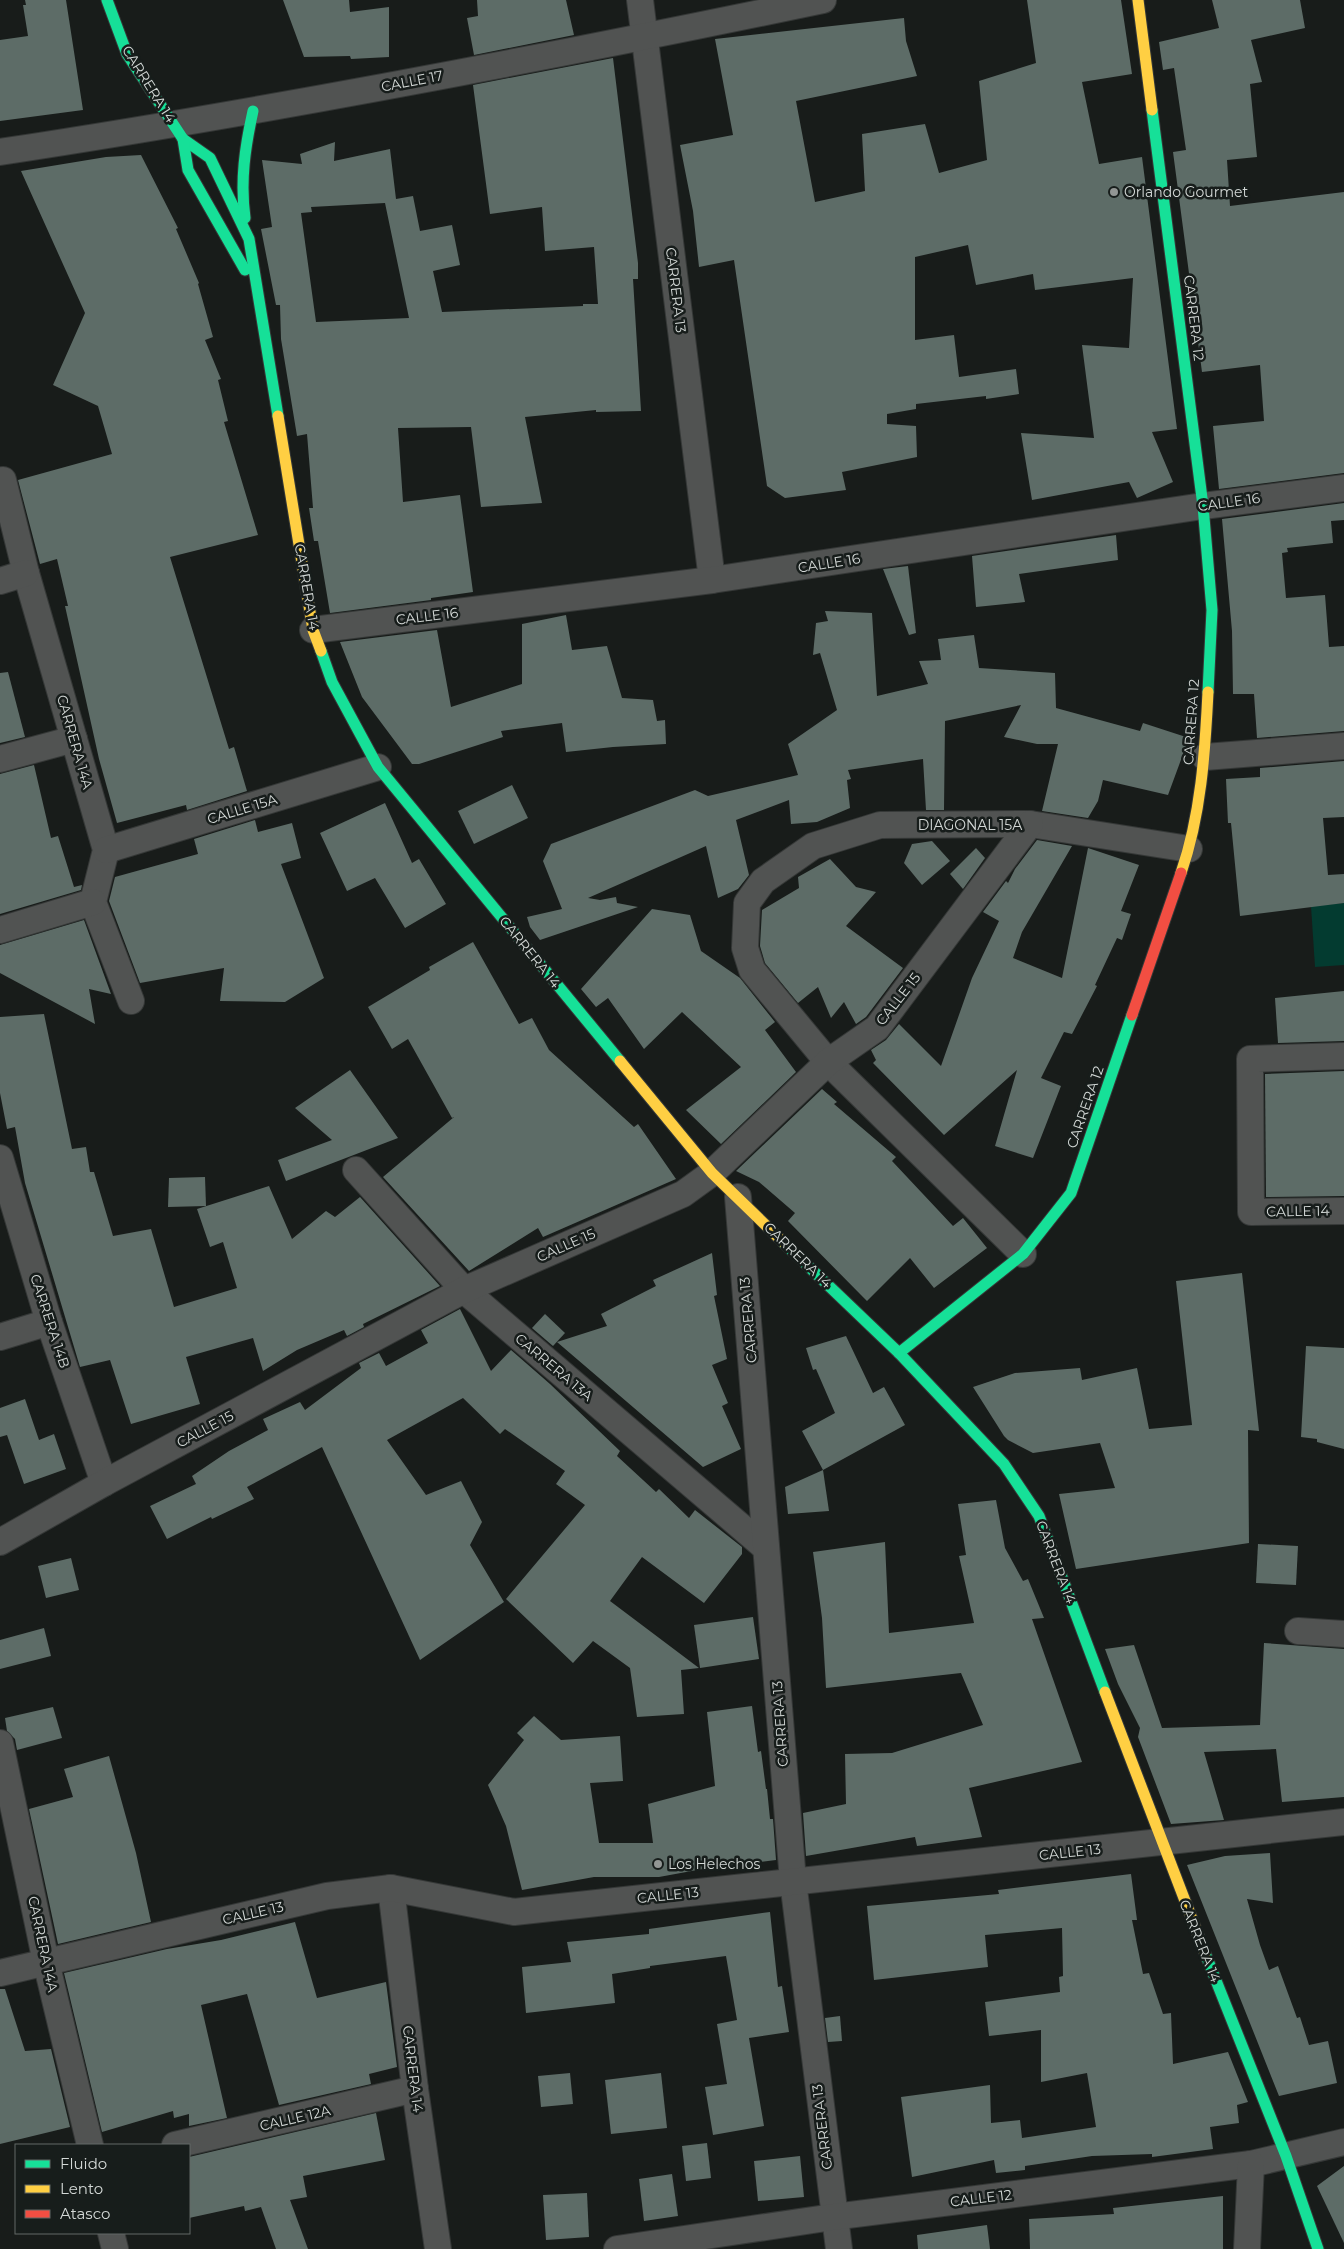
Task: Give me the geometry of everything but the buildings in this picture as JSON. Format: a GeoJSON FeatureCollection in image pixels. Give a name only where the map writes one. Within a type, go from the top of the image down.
{"type":"FeatureCollection","features":[{"type":"Feature","properties":{"kind":"street","name":"CARRERA 14"},"geometry":{"type":"LineString","coordinates":[[107,0],[127,54],[179,132],[210,158],[249,239],[313,630],[332,682],[378,767],[712,1173],[898,1353],[1004,1464],[1039,1516],[1161,1843],[1286,2156],[1318,2249]]}},
{"type":"Feature","properties":{"kind":"street","name":"CARRERA 13"},"geometry":{"type":"LineString","coordinates":[[640,0],[712,580]]}},
{"type":"Feature","properties":{"kind":"street","name":"CALLE 17"},"geometry":{"type":"LineString","coordinates":[[0,152],[179,132],[253,111],[644,37],[823,0]]}},
{"type":"Feature","properties":{"kind":"street","name":"CARRERA 12"},"geometry":{"type":"LineString","coordinates":[[898,1353],[1023,1254],[1071,1193],[1189,849],[1205,756],[1212,610],[1203,506],[1138,0]]}},
{"type":"Feature","properties":{"kind":"street"},"geometry":{"type":"LineString","coordinates":[[249,239],[241,196],[243,153],[253,111]]}},
{"type":"Feature","properties":{"kind":"street","name":"CARRERA 14"},"geometry":{"type":"LineString","coordinates":[[179,132],[188,170],[257,291]]}},
{"type":"Feature","properties":{"kind":"street","name":"CARRERA 14A"},"geometry":{"type":"LineString","coordinates":[[3,480],[26,573],[106,850]]}},
{"type":"Feature","properties":{"kind":"street","name":"CALLE 16"},"geometry":{"type":"LineString","coordinates":[[313,630],[712,580],[1203,506],[1344,488]]}},
{"type":"Feature","properties":{"kind":"street"},"geometry":{"type":"LineString","coordinates":[[0,581],[26,573]]}},
{"type":"Feature","properties":{"kind":"street"},"geometry":{"type":"LineString","coordinates":[[0,759],[74,739]]}},
{"type":"Feature","properties":{"kind":"street"},"geometry":{"type":"LineString","coordinates":[[1205,756],[1344,746]]}},
{"type":"Feature","properties":{"kind":"street","name":"CALLE 15A"},"geometry":{"type":"LineString","coordinates":[[106,850],[378,767]]}},
{"type":"Feature","properties":{"kind":"street","name":"DIAGONAL 15A"},"geometry":{"type":"LineString","coordinates":[[828,1062],[752,970],[744,948],[746,903],[764,882],[814,846],[880,825],[1030,824],[1189,849]]}},
{"type":"Feature","properties":{"kind":"street","name":"CALLE 15"},"geometry":{"type":"LineString","coordinates":[[0,1542],[104,1483],[464,1290],[682,1194],[712,1173],[828,1062],[877,1028],[1030,824]]}},
{"type":"Feature","properties":{"kind":"street"},"geometry":{"type":"LineString","coordinates":[[106,850],[93,902],[131,1001]]}},
{"type":"Feature","properties":{"kind":"street"},"geometry":{"type":"LineString","coordinates":[[0,930],[93,902]]}},
{"type":"Feature","properties":{"kind":"street","name":"CALLE 14"},"geometry":{"type":"LineString","coordinates":[[1344,1056],[1250,1059],[1251,1212],[1344,1211]]}},
{"type":"Feature","properties":{"kind":"street"},"geometry":{"type":"LineString","coordinates":[[828,1062],[1023,1254]]}},
{"type":"Feature","properties":{"kind":"street","name":"CARRERA 14B"},"geometry":{"type":"LineString","coordinates":[[0,1158],[50,1322],[104,1483]]}},
{"type":"Feature","properties":{"kind":"street","name":"CARRERA 13A"},"geometry":{"type":"LineString","coordinates":[[356,1170],[464,1290],[766,1548]]}},
{"type":"Feature","properties":{"kind":"street","name":"CARRERA 13"},"geometry":{"type":"LineString","coordinates":[[738,1197],[792,1882],[833,2217],[839,2249]]}},
{"type":"Feature","properties":{"kind":"street"},"geometry":{"type":"LineString","coordinates":[[0,1337],[50,1322]]}},
{"type":"Feature","properties":{"kind":"street"},"geometry":{"type":"LineString","coordinates":[[1298,1631],[1344,1634]]}},
{"type":"Feature","properties":{"kind":"street","name":"CARRERA 14A"},"geometry":{"type":"LineString","coordinates":[[0,1743],[46,1962],[90,2144]]}},
{"type":"Feature","properties":{"kind":"street","name":"CALLE 13"},"geometry":{"type":"LineString","coordinates":[[0,1973],[327,1896],[391,1888],[514,1912],[1344,1822]]}},
{"type":"Feature","properties":{"kind":"street","name":"CARRERA 14"},"geometry":{"type":"LineString","coordinates":[[391,1888],[415,2090],[438,2249]]}},
{"type":"Feature","properties":{"kind":"street","name":"CALLE 12A"},"geometry":{"type":"LineString","coordinates":[[179,2144],[415,2090]]}},
{"type":"Feature","properties":{"kind":"street","name":"CALLE 12"},"geometry":{"type":"LineString","coordinates":[[617,2249],[833,2217],[1251,2164],[1344,2142]]}},
{"type":"Feature","properties":{"kind":"street"},"geometry":{"type":"LineString","coordinates":[[1247,2249],[1251,2164]]}},
{"type":"Feature","properties":{"kind":"street"},"geometry":{"type":"LineString","coordinates":[[111,2234],[115,2249]]}},
{"type":"Feature","properties":{"kind":"green space"},"geometry":{"type":"Polygon","coordinates":[[[1344,903],[1344,965],[1315,967],[1311,906],[1344,903]]]}},
{"type":"Feature","properties":{"kind":"traffic: fast"},"geometry":{"type":"LineString","coordinates":[[107,0],[127,54],[183,139],[210,158],[249,239],[278,416]]}},
{"type":"Feature","properties":{"kind":"traffic: fast"},"geometry":{"type":"LineString","coordinates":[[1152,110],[1203,506],[1212,610],[1208,692]]}},
{"type":"Feature","properties":{"kind":"traffic: fast"},"geometry":{"type":"LineString","coordinates":[[245,218],[244,164],[253,111]]}},
{"type":"Feature","properties":{"kind":"traffic: fast"},"geometry":{"type":"LineString","coordinates":[[183,139],[188,170],[245,270]]}},
{"type":"Feature","properties":{"kind":"traffic: fast"},"geometry":{"type":"LineString","coordinates":[[321,651],[332,682],[378,767],[620,1061]]}},
{"type":"Feature","properties":{"kind":"traffic: fast"},"geometry":{"type":"LineString","coordinates":[[899,1353],[1023,1254],[1071,1193],[1132,1015]]}},
{"type":"Feature","properties":{"kind":"traffic: fast"},"geometry":{"type":"LineString","coordinates":[[783,1242],[899,1353],[1004,1464],[1039,1516],[1105,1692]]}},
{"type":"Feature","properties":{"kind":"traffic: fast"},"geometry":{"type":"LineString","coordinates":[[1205,1953],[1286,2156],[1318,2249]]}},
{"type":"Feature","properties":{"kind":"traffic: slow"},"geometry":{"type":"LineString","coordinates":[[1138,0],[1152,110]]}},
{"type":"Feature","properties":{"kind":"traffic: slow"},"geometry":{"type":"LineString","coordinates":[[278,416],[313,630],[321,651]]}},
{"type":"Feature","properties":{"kind":"traffic: slow"},"geometry":{"type":"LineString","coordinates":[[1181,873],[1198,806],[1208,692]]}},
{"type":"Feature","properties":{"kind":"traffic: slow"},"geometry":{"type":"LineString","coordinates":[[620,1061],[712,1173],[783,1242]]}},
{"type":"Feature","properties":{"kind":"traffic: slow"},"geometry":{"type":"LineString","coordinates":[[1105,1692],[1205,1953]]}},
{"type":"Feature","properties":{"kind":"traffic: jam"},"geometry":{"type":"LineString","coordinates":[[1132,1015],[1181,873]]}},
{"type":"Feature","properties":{"kind":"place","name":"Orlando Gourmet"},"geometry":{"type":"Point","coordinates":[1114,192]}},
{"type":"Feature","properties":{"kind":"place","name":"Los Helechos"},"geometry":{"type":"Point","coordinates":[658,1864]}}]}
